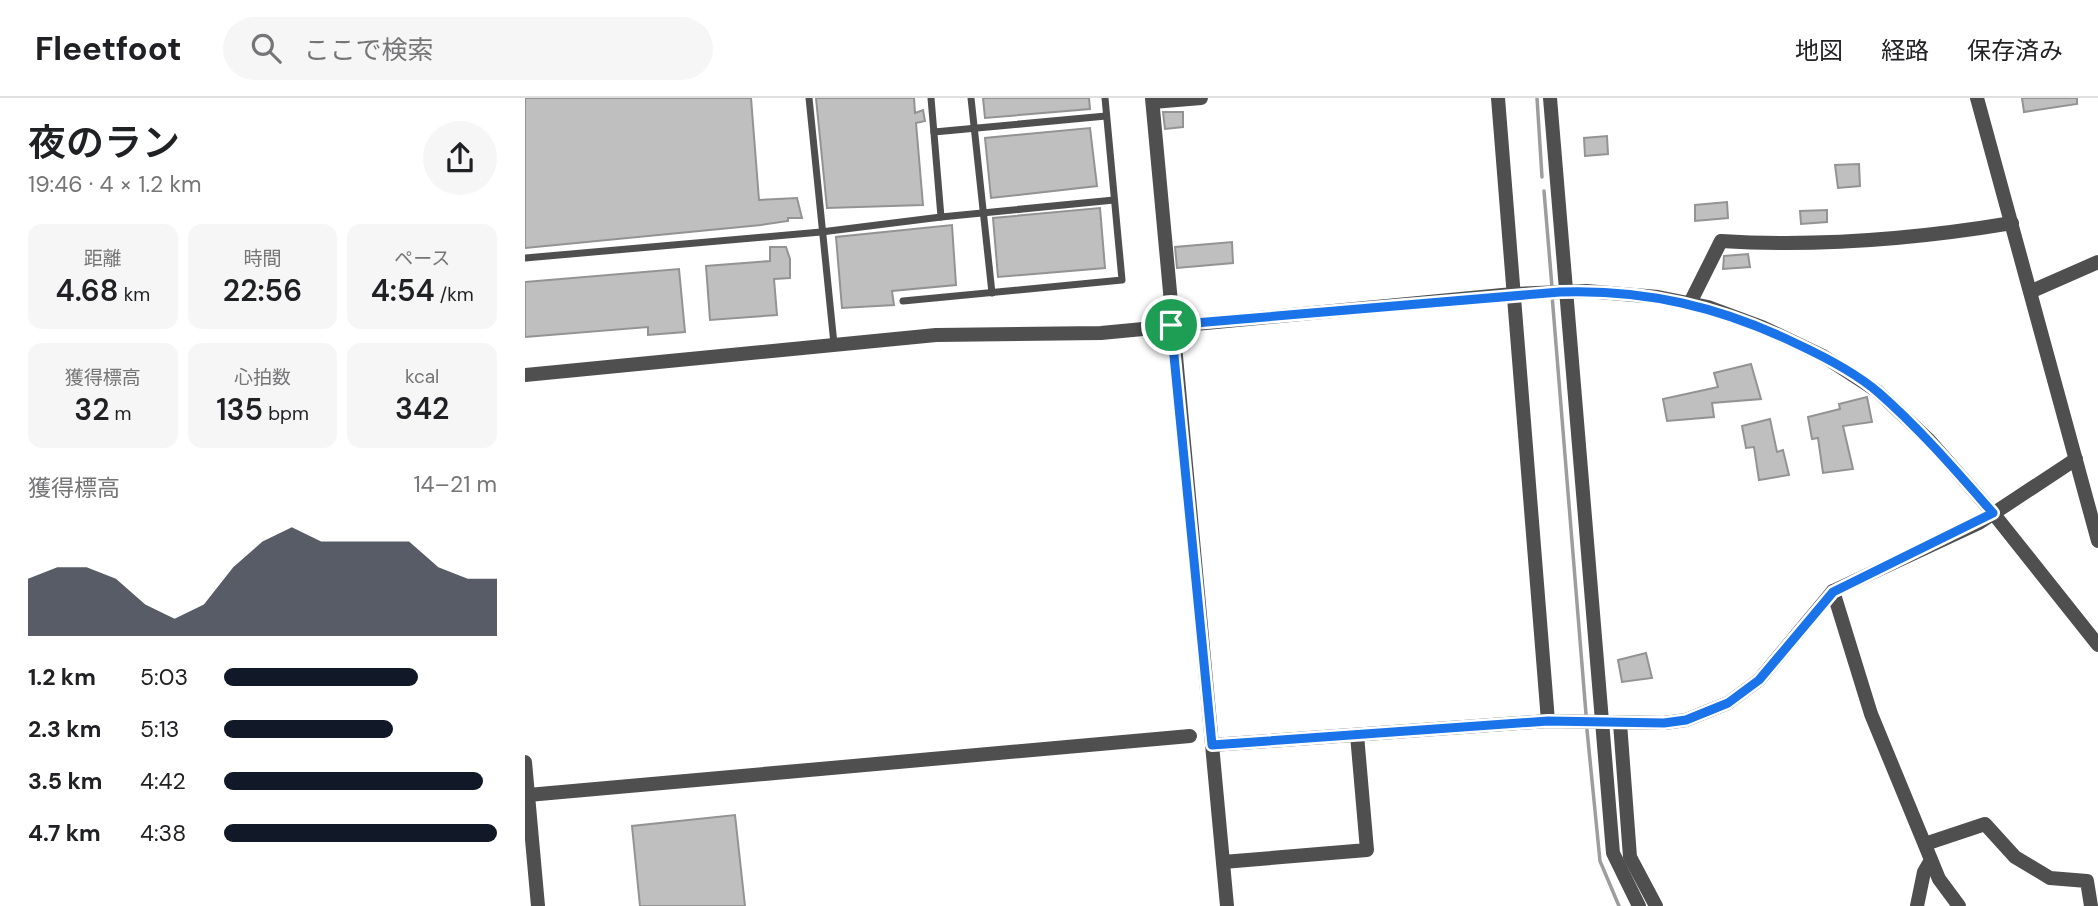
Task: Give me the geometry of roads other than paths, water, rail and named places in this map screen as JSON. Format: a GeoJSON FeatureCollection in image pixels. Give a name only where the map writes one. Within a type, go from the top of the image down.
{"type":"FeatureCollection","features":[{"type":"Feature","properties":{"kind":"street"},"geometry":{"type":"LineString","coordinates":[[1201,98],[1153,100],[1171,325],[1227,906]]}},
{"type":"Feature","properties":{"kind":"street"},"geometry":{"type":"LineString","coordinates":[[1498,98],[1548,721]]}},
{"type":"Feature","properties":{"kind":"street"},"geometry":{"type":"LineString","coordinates":[[1550,98],[1563,292],[1613,853],[1639,906]]}},
{"type":"Feature","properties":{"kind":"street"},"geometry":{"type":"LineString","coordinates":[[1977,98],[2032,291],[2098,541]]}},
{"type":"Feature","properties":{"kind":"street"},"geometry":{"type":"LineString","coordinates":[[1690,303],[1721,241],[1775,244],[1925,238],[2012,223]]}},
{"type":"Feature","properties":{"kind":"street"},"geometry":{"type":"LineString","coordinates":[[2032,291],[2098,262]]}},
{"type":"Feature","properties":{"kind":"street"},"geometry":{"type":"LineString","coordinates":[[525,375],[936,335],[1101,333],[1513,294],[1625,293],[1690,303],[1762,327],[1822,356],[1877,391],[1929,440],[1993,513],[2098,645]]}},
{"type":"Feature","properties":{"kind":"street"},"geometry":{"type":"LineString","coordinates":[[1212,745],[1548,721],[1664,723],[1686,720],[1728,703],[1759,680],[1833,592],[1993,513],[2076,459]]}},
{"type":"Feature","properties":{"kind":"street"},"geometry":{"type":"LineString","coordinates":[[1833,592],[1871,715],[1939,879],[1959,906]]}},
{"type":"Feature","properties":{"kind":"street"},"geometry":{"type":"LineString","coordinates":[[1620,723],[1630,857],[1656,906]]}},
{"type":"Feature","properties":{"kind":"street"},"geometry":{"type":"LineString","coordinates":[[1223,862],[1367,850],[1357,735]]}},
{"type":"Feature","properties":{"kind":"street"},"geometry":{"type":"LineString","coordinates":[[528,795],[1190,736]]}},
{"type":"Feature","properties":{"kind":"street"},"geometry":{"type":"LineString","coordinates":[[525,762],[538,906]]}},
{"type":"Feature","properties":{"kind":"street"},"geometry":{"type":"LineString","coordinates":[[1925,844],[1985,824],[2015,857],[2050,878],[2087,881],[2091,906]]}},
{"type":"Feature","properties":{"kind":"street"},"geometry":{"type":"LineString","coordinates":[[1917,906],[1924,872],[1931,860]]}},
{"type":"Feature","properties":{"kind":"lane"},"geometry":{"type":"LineString","coordinates":[[809,98],[835,346]]}},
{"type":"Feature","properties":{"kind":"lane"},"geometry":{"type":"LineString","coordinates":[[931,98],[941,218]]}},
{"type":"Feature","properties":{"kind":"lane"},"geometry":{"type":"LineString","coordinates":[[971,98],[992,293]]}},
{"type":"Feature","properties":{"kind":"lane"},"geometry":{"type":"LineString","coordinates":[[903,302],[1122,280],[1105,98]]}},
{"type":"Feature","properties":{"kind":"lane"},"geometry":{"type":"LineString","coordinates":[[934,132],[1106,116]]}},
{"type":"Feature","properties":{"kind":"lane"},"geometry":{"type":"LineString","coordinates":[[525,258],[821,232],[1114,200]]}},
{"type":"Feature","properties":{"kind":"waterway"},"geometry":{"type":"LineString","coordinates":[[1537,98],[1542,177]]}},
{"type":"Feature","properties":{"kind":"waterway"},"geometry":{"type":"LineString","coordinates":[[1544,191],[1552,287]]}},
{"type":"Feature","properties":{"kind":"waterway"},"geometry":{"type":"LineString","coordinates":[[1552,295],[1586,714]]}},
{"type":"Feature","properties":{"kind":"waterway"},"geometry":{"type":"LineString","coordinates":[[1587,730],[1600,861],[1619,906]]}}]}
